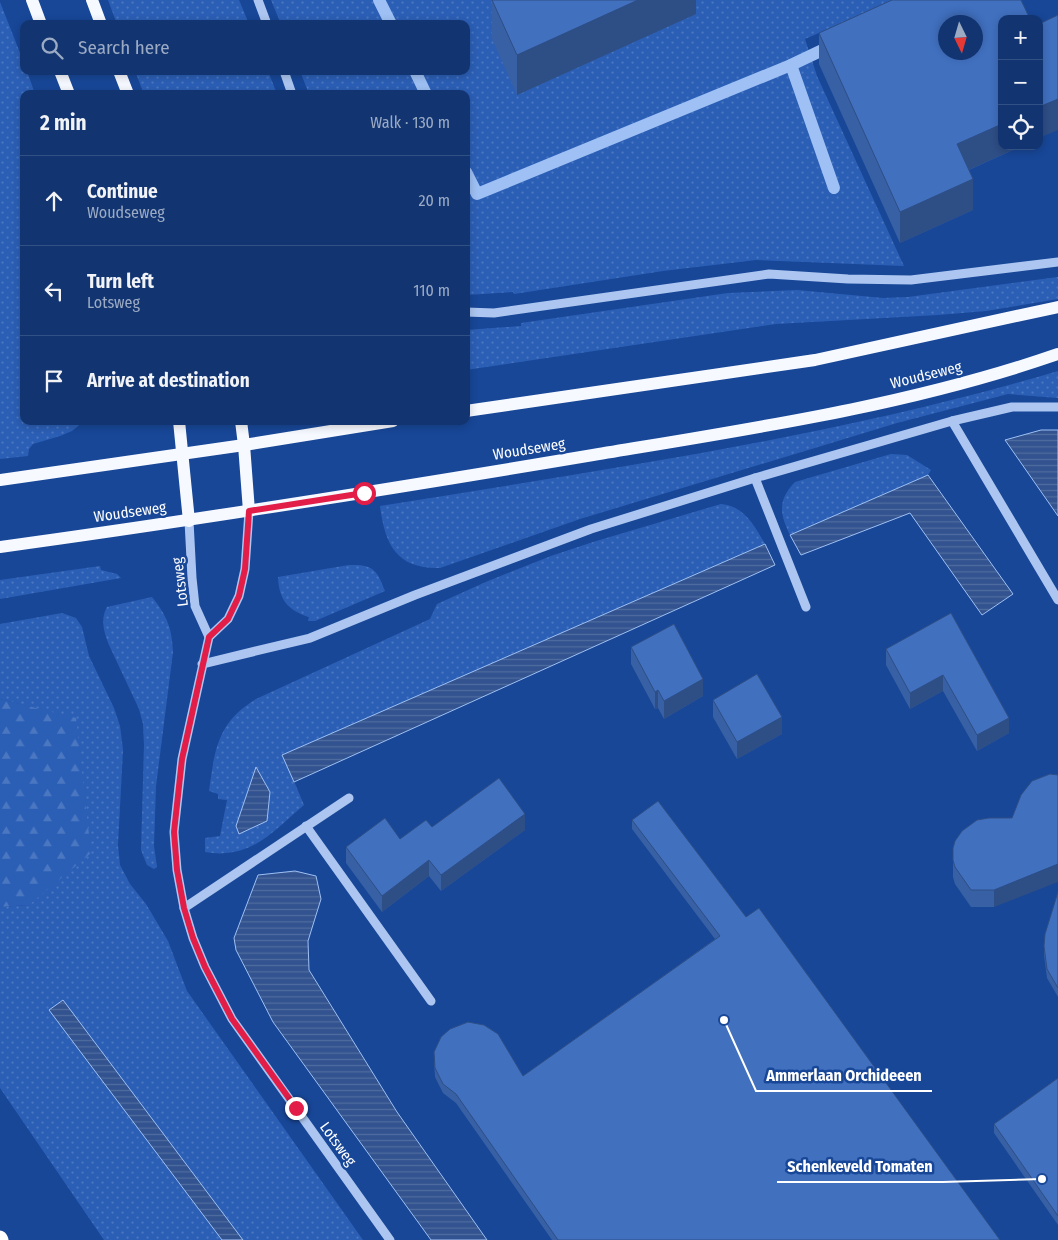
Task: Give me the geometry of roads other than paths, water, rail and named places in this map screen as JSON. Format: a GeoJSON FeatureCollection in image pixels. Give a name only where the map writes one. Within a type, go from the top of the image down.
{"type":"FeatureCollection","features":[{"type":"Feature","properties":{"kind":"main road"},"geometry":{"type":"LineString","coordinates":[[32,0],[40,20]]}},
{"type":"Feature","properties":{"kind":"main road"},"geometry":{"type":"LineString","coordinates":[[92,0],[100,20]]}},
{"type":"Feature","properties":{"kind":"main road"},"geometry":{"type":"LineString","coordinates":[[62,75],[67,90]]}},
{"type":"Feature","properties":{"kind":"main road"},"geometry":{"type":"LineString","coordinates":[[121,75],[127,90]]}},
{"type":"Feature","properties":{"kind":"main road"},"geometry":{"type":"LineString","coordinates":[[470,409],[814,360],[1058,307]]}},
{"type":"Feature","properties":{"kind":"main road","name":"Woudseweg"},"geometry":{"type":"LineString","coordinates":[[0,547],[249,511],[795,421],[934,391],[1058,354]]}},
{"type":"Feature","properties":{"kind":"main road"},"geometry":{"type":"LineString","coordinates":[[180,425],[189,520]]}},
{"type":"Feature","properties":{"kind":"main road"},"geometry":{"type":"LineString","coordinates":[[242,425],[249,511]]}},
{"type":"Feature","properties":{"kind":"main road"},"geometry":{"type":"LineString","coordinates":[[0,480],[368,425]]}},
{"type":"Feature","properties":{"kind":"street"},"geometry":{"type":"LineString","coordinates":[[258,0],[266,20]]}},
{"type":"Feature","properties":{"kind":"street"},"geometry":{"type":"LineString","coordinates":[[285,75],[291,90]]}},
{"type":"Feature","properties":{"kind":"street"},"geometry":{"type":"LineString","coordinates":[[470,312],[494,313],[769,274],[848,279],[911,280],[1058,262]]}},
{"type":"Feature","properties":{"kind":"street"},"geometry":{"type":"LineString","coordinates":[[202,664],[310,638],[415,595],[591,529],[755,478],[952,421],[1012,407],[1058,407]]}},
{"type":"Feature","properties":{"kind":"street"},"geometry":{"type":"LineString","coordinates":[[952,421],[1058,600]]}},
{"type":"Feature","properties":{"kind":"street"},"geometry":{"type":"LineString","coordinates":[[755,478],[806,607]]}},
{"type":"Feature","properties":{"kind":"street"},"geometry":{"type":"LineString","coordinates":[[209,637],[228,619],[239,596],[245,569],[249,511]]}},
{"type":"Feature","properties":{"kind":"street","name":"Lotsweg"},"geometry":{"type":"LineString","coordinates":[[189,520],[195,606],[209,637],[182,759],[174,832],[177,870],[184,908],[193,938],[205,967],[232,1019],[390,1240]]}},
{"type":"Feature","properties":{"kind":"street"},"geometry":{"type":"LineString","coordinates":[[184,908],[349,798]]}},
{"type":"Feature","properties":{"kind":"street"},"geometry":{"type":"LineString","coordinates":[[306,826],[431,1001]]}},
{"type":"Feature","properties":{"kind":"waterway"},"geometry":{"type":"LineString","coordinates":[[379,0],[389,20]]}},
{"type":"Feature","properties":{"kind":"waterway"},"geometry":{"type":"LineString","coordinates":[[470,180],[477,194],[791,65],[833,45]]}},
{"type":"Feature","properties":{"kind":"waterway"},"geometry":{"type":"LineString","coordinates":[[791,65],[834,188]]}},
{"type":"Feature","properties":{"kind":"waterway"},"geometry":{"type":"LineString","coordinates":[[417,75],[424,90]]}},
{"type":"Feature","properties":{"kind":"place","name":"Ammerlaan Orchideeen"},"geometry":{"type":"Point","coordinates":[724,1020]}},
{"type":"Feature","properties":{"kind":"place","name":"Schenkeveld Tomaten"},"geometry":{"type":"Point","coordinates":[1042,1179]}}]}
